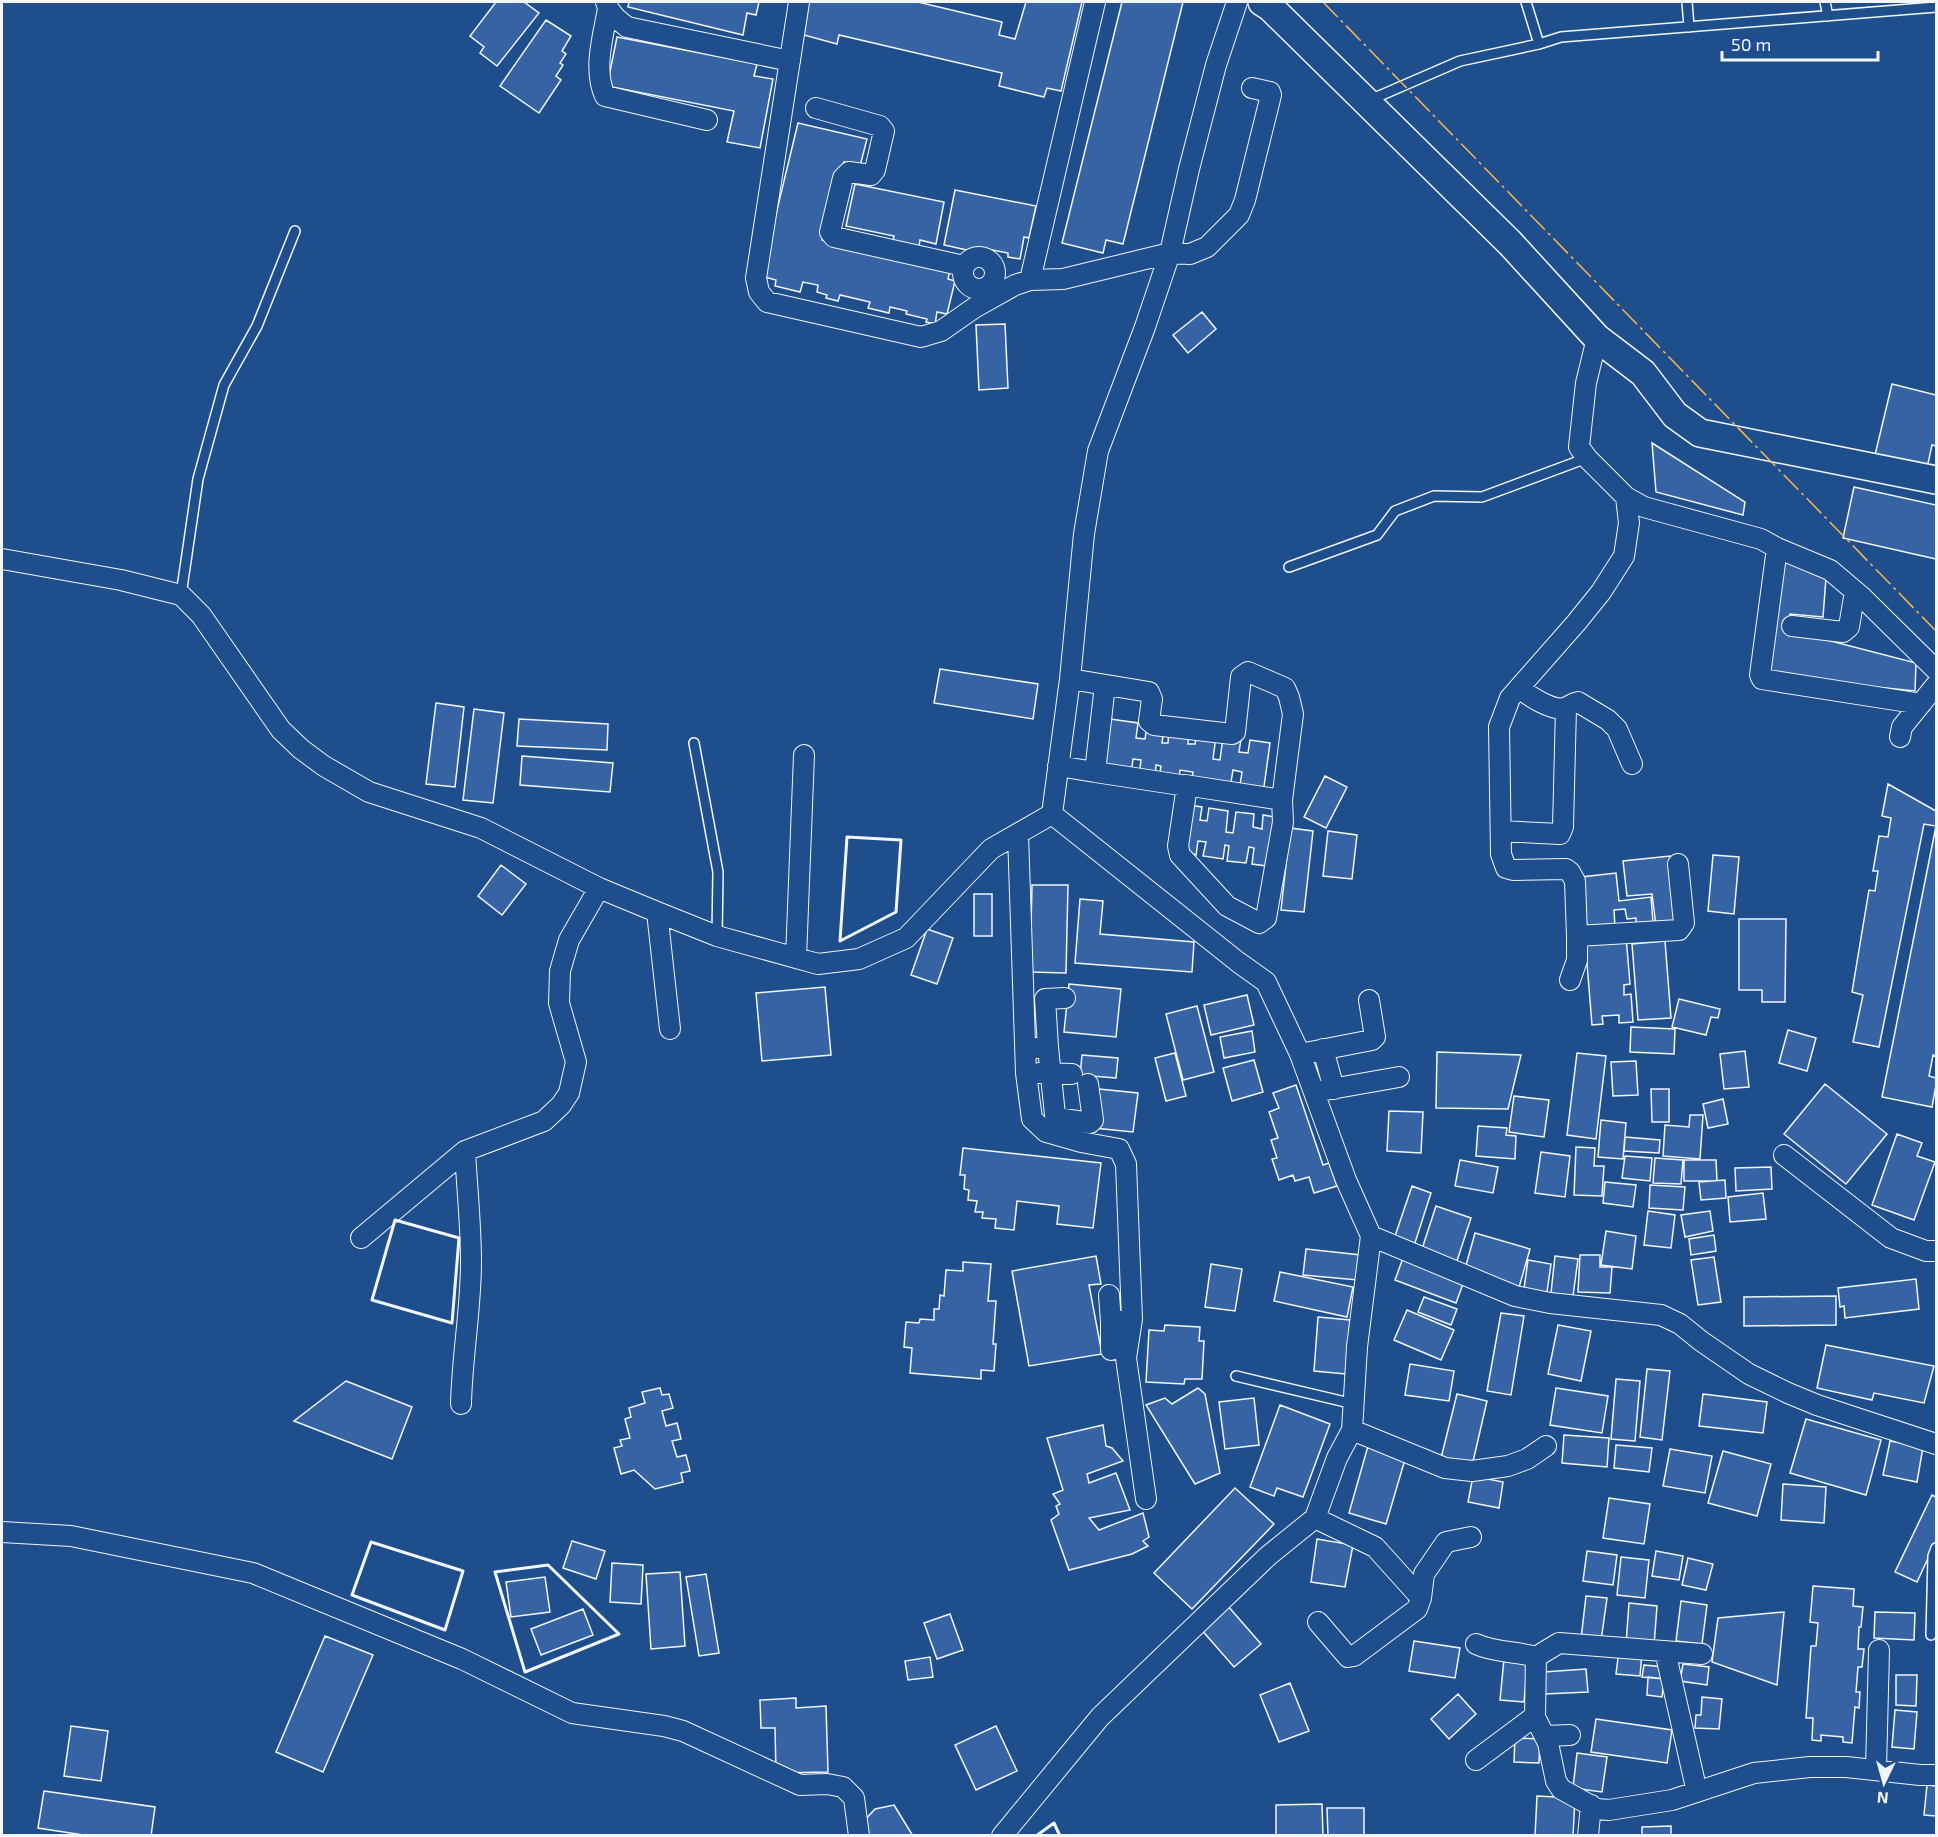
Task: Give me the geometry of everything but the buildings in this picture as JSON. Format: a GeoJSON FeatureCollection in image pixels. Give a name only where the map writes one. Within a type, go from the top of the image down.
{"type":"FeatureCollection","features":[{"type":"Feature","properties":{"kind":"street"},"geometry":{"type":"LineString","coordinates":[[799,2],[756,278],[759,292],[767,302],[921,337],[941,331],[974,308],[1023,282],[1095,2]]}},
{"type":"Feature","properties":{"kind":"street"},"geometry":{"type":"LineString","coordinates":[[1052,814],[1070,679],[1084,534],[1098,451],[1170,253],[1216,65],[1237,2]]}},
{"type":"Feature","properties":{"kind":"street"},"geometry":{"type":"LineString","coordinates":[[1271,3],[1365,102],[1510,243],[1597,338],[1643,373],[1675,415],[1700,433],[1936,480]]}},
{"type":"Feature","properties":{"kind":"street"},"geometry":{"type":"LineString","coordinates":[[607,5],[619,21],[627,27],[790,61]]}},
{"type":"Feature","properties":{"kind":"street"},"geometry":{"type":"LineString","coordinates":[[607,5],[600,69],[601,87],[605,96],[707,120]]}},
{"type":"Feature","properties":{"kind":"street"},"geometry":{"type":"LineString","coordinates":[[816,108],[880,126],[884,130],[875,170],[871,175],[849,172],[843,178],[830,232],[834,237],[964,266],[963,274],[966,282],[973,288],[981,289],[994,279],[1023,282],[1063,279],[1170,253],[1190,254],[1207,247],[1239,215],[1271,95],[1270,92],[1252,88]]}},
{"type":"Feature","properties":{"kind":"street"},"geometry":{"type":"LineString","coordinates":[[1597,338],[1586,383],[1579,447],[1626,497],[1644,507],[1761,539],[1830,570],[1855,591],[1936,670]]}},
{"type":"Feature","properties":{"kind":"street"},"geometry":{"type":"LineString","coordinates":[[1570,980],[1577,960],[1575,881],[1566,869],[1513,870],[1506,868],[1501,854],[1499,727],[1510,698],[1601,592],[1624,556],[1629,523],[1626,497]]}},
{"type":"Feature","properties":{"kind":"street"},"geometry":{"type":"LineString","coordinates":[[1778,548],[1760,675],[1762,679],[1921,704]]}},
{"type":"Feature","properties":{"kind":"street"},"geometry":{"type":"LineString","coordinates":[[2,559],[121,580],[181,595],[201,615],[281,730],[324,766],[369,792],[481,828],[599,888],[657,912],[717,936],[818,964],[859,958],[906,938],[991,849],[1052,814]]}},
{"type":"Feature","properties":{"kind":"street"},"geometry":{"type":"LineString","coordinates":[[1792,626],[1843,632],[1849,627],[1855,591]]}},
{"type":"Feature","properties":{"kind":"street"},"geometry":{"type":"LineString","coordinates":[[1070,679],[1149,692],[1152,699],[1149,721],[1154,725],[1232,735],[1235,732],[1240,677],[1248,672],[1285,688],[1293,714],[1282,800],[1283,822],[1266,918],[1259,923],[1227,906],[1180,855],[1178,846],[1187,786],[1185,785]]}},
{"type":"Feature","properties":{"kind":"street"},"geometry":{"type":"LineString","coordinates":[[1095,772],[1105,685]]}},
{"type":"Feature","properties":{"kind":"street"},"geometry":{"type":"LineString","coordinates":[[1900,737],[1902,727],[1936,685]]}},
{"type":"Feature","properties":{"kind":"street"},"geometry":{"type":"LineString","coordinates":[[1519,688],[1545,704],[1559,708],[1566,708],[1578,702],[1608,720],[1617,729],[1632,764]]}},
{"type":"Feature","properties":{"kind":"street"},"geometry":{"type":"LineString","coordinates":[[1501,831],[1560,834],[1563,827],[1566,708]]}},
{"type":"Feature","properties":{"kind":"street"},"geometry":{"type":"LineString","coordinates":[[796,958],[804,755]]}},
{"type":"Feature","properties":{"kind":"street"},"geometry":{"type":"LineString","coordinates":[[1058,766],[1282,800]]}},
{"type":"Feature","properties":{"kind":"street"},"geometry":{"type":"LineString","coordinates":[[1002,1836],[1100,1717],[1268,1556],[1316,1518],[1337,1458],[1352,1430],[1357,1347],[1371,1236],[1346,1180],[1300,1054],[1266,982],[1113,873],[1052,814]]}},
{"type":"Feature","properties":{"kind":"street"},"geometry":{"type":"LineString","coordinates":[[1018,834],[1026,1073],[1032,1119],[1046,1132],[1081,1142],[1119,1149],[1126,1164],[1132,1319],[1126,1358],[1146,1499]]}},
{"type":"Feature","properties":{"kind":"street"},"geometry":{"type":"LineString","coordinates":[[1577,936],[1679,930],[1684,923],[1678,864]]}},
{"type":"Feature","properties":{"kind":"street"},"geometry":{"type":"LineString","coordinates":[[361,1238],[465,1151],[544,1121],[561,1105],[569,1093],[576,1062],[559,1003],[560,971],[569,940],[599,888]]}},
{"type":"Feature","properties":{"kind":"street"},"geometry":{"type":"LineString","coordinates":[[657,912],[669,1029]]}},
{"type":"Feature","properties":{"kind":"street"},"geometry":{"type":"LineString","coordinates":[[1026,1073],[1050,1073],[1080,1079],[1093,1120],[1090,1123],[1057,1118],[1055,1115],[1050,1073],[1044,1001],[1045,999],[1065,998]]}},
{"type":"Feature","properties":{"kind":"street"},"geometry":{"type":"LineString","coordinates":[[1300,1054],[1372,1040],[1376,1037],[1369,1000]]}},
{"type":"Feature","properties":{"kind":"street"},"geometry":{"type":"LineString","coordinates":[[1025,1048],[1048,1047]]}},
{"type":"Feature","properties":{"kind":"street"},"geometry":{"type":"LineString","coordinates":[[1323,1049],[1334,1089]]}},
{"type":"Feature","properties":{"kind":"street"},"geometry":{"type":"LineString","coordinates":[[1314,1092],[1399,1077]]}},
{"type":"Feature","properties":{"kind":"street"},"geometry":{"type":"LineString","coordinates":[[1030,1099],[1053,1098]]}},
{"type":"Feature","properties":{"kind":"street"},"geometry":{"type":"LineString","coordinates":[[461,1404],[471,1262],[465,1151]]}},
{"type":"Feature","properties":{"kind":"street"},"geometry":{"type":"LineString","coordinates":[[1784,1155],[1891,1238],[1926,1251],[1936,1251]]}},
{"type":"Feature","properties":{"kind":"street"},"geometry":{"type":"LineString","coordinates":[[1371,1236],[1515,1296],[1550,1304],[1661,1315],[1680,1324],[1749,1374],[1788,1394],[1936,1444]]}},
{"type":"Feature","properties":{"kind":"street"},"geometry":{"type":"LineString","coordinates":[[1109,1296],[1111,1350]]}},
{"type":"Feature","properties":{"kind":"street"},"geometry":{"type":"LineString","coordinates":[[1111,1322],[1132,1319]]}},
{"type":"Feature","properties":{"kind":"street"},"geometry":{"type":"LineString","coordinates":[[1352,1430],[1445,1468],[1472,1471],[1508,1466],[1527,1459],[1546,1446]]}},
{"type":"Feature","properties":{"kind":"street"},"geometry":{"type":"LineString","coordinates":[[1316,1518],[1375,1546],[1421,1598]]}},
{"type":"Feature","properties":{"kind":"street"},"geometry":{"type":"LineString","coordinates":[[2,1532],[71,1536],[253,1573],[462,1659],[572,1713],[664,1726],[683,1731],[800,1785],[843,1786],[854,1798],[860,1836]]}},
{"type":"Feature","properties":{"kind":"street"},"geometry":{"type":"LineString","coordinates":[[1318,1622],[1348,1657],[1354,1656],[1417,1609],[1424,1574],[1446,1542],[1471,1537]]}},
{"type":"Feature","properties":{"kind":"street"},"geometry":{"type":"LineString","coordinates":[[1536,1657],[1559,1643],[1702,1654]]}},
{"type":"Feature","properties":{"kind":"street"},"geometry":{"type":"LineString","coordinates":[[1476,1644],[1484,1648],[1525,1653],[1536,1657]]}},
{"type":"Feature","properties":{"kind":"street"},"geometry":{"type":"LineString","coordinates":[[1876,1769],[1879,1650]]}},
{"type":"Feature","properties":{"kind":"street"},"geometry":{"type":"LineString","coordinates":[[1665,1651],[1697,1792]]}},
{"type":"Feature","properties":{"kind":"street"},"geometry":{"type":"LineString","coordinates":[[1536,1657],[1535,1716],[1548,1743],[1556,1781],[1561,1789],[1597,1809],[1609,1810],[1672,1800],[1754,1773],[1810,1767],[1846,1767],[1936,1775]]}},
{"type":"Feature","properties":{"kind":"street"},"geometry":{"type":"LineString","coordinates":[[1476,1760],[1535,1716]]}},
{"type":"Feature","properties":{"kind":"street"},"geometry":{"type":"LineString","coordinates":[[1545,1736],[1570,1735]]}},
{"type":"Feature","properties":{"kind":"street"},"geometry":{"type":"LineString","coordinates":[[1588,1836],[1591,1805]]}},
{"type":"Feature","properties":{"kind":"lane"},"geometry":{"type":"LineString","coordinates":[[1526,2],[1539,44]]}},
{"type":"Feature","properties":{"kind":"lane"},"geometry":{"type":"LineString","coordinates":[[1687,2],[1689,27]]}},
{"type":"Feature","properties":{"kind":"lane"},"geometry":{"type":"LineString","coordinates":[[1825,2],[1828,16]]}},
{"type":"Feature","properties":{"kind":"lane"},"geometry":{"type":"LineString","coordinates":[[1365,102],[1460,61],[1561,37],[1936,7]]}},
{"type":"Feature","properties":{"kind":"lane"},"geometry":{"type":"LineString","coordinates":[[181,595],[198,479],[224,385],[256,326],[295,231]]}},
{"type":"Feature","properties":{"kind":"lane"},"geometry":{"type":"LineString","coordinates":[[1289,567],[1377,535],[1395,511],[1434,496],[1482,496],[1587,458]]}},
{"type":"Feature","properties":{"kind":"lane"},"geometry":{"type":"LineString","coordinates":[[694,743],[718,872],[717,936]]}},
{"type":"Feature","properties":{"kind":"lane"},"geometry":{"type":"LineString","coordinates":[[1236,1376],[1354,1404]]}},
{"type":"Feature","properties":{"kind":"lane"},"geometry":{"type":"LineString","coordinates":[[1931,1635],[1932,1556],[1936,1548]]}},
{"type":"Feature","properties":{"kind":"wall"},"geometry":{"type":"LineString","coordinates":[[847,837],[901,840],[896,912],[840,941],[847,837]]}},
{"type":"Feature","properties":{"kind":"wall"},"geometry":{"type":"LineString","coordinates":[[395,1220],[459,1238],[452,1323],[372,1300],[395,1220]]}},
{"type":"Feature","properties":{"kind":"wall"},"geometry":{"type":"LineString","coordinates":[[371,1542],[463,1571],[445,1630],[352,1595],[371,1542]]}},
{"type":"Feature","properties":{"kind":"wall"},"geometry":{"type":"LineString","coordinates":[[548,1565],[619,1634],[525,1672],[495,1572],[548,1565]]}},
{"type":"Feature","properties":{"kind":"wall"},"geometry":{"type":"LineString","coordinates":[[1036,1836],[1054,1823],[1060,1836]]}},
{"type":"Feature","properties":{"kind":"power"},"geometry":{"type":"LineString","coordinates":[[1323,2],[1936,631]]}}]}
